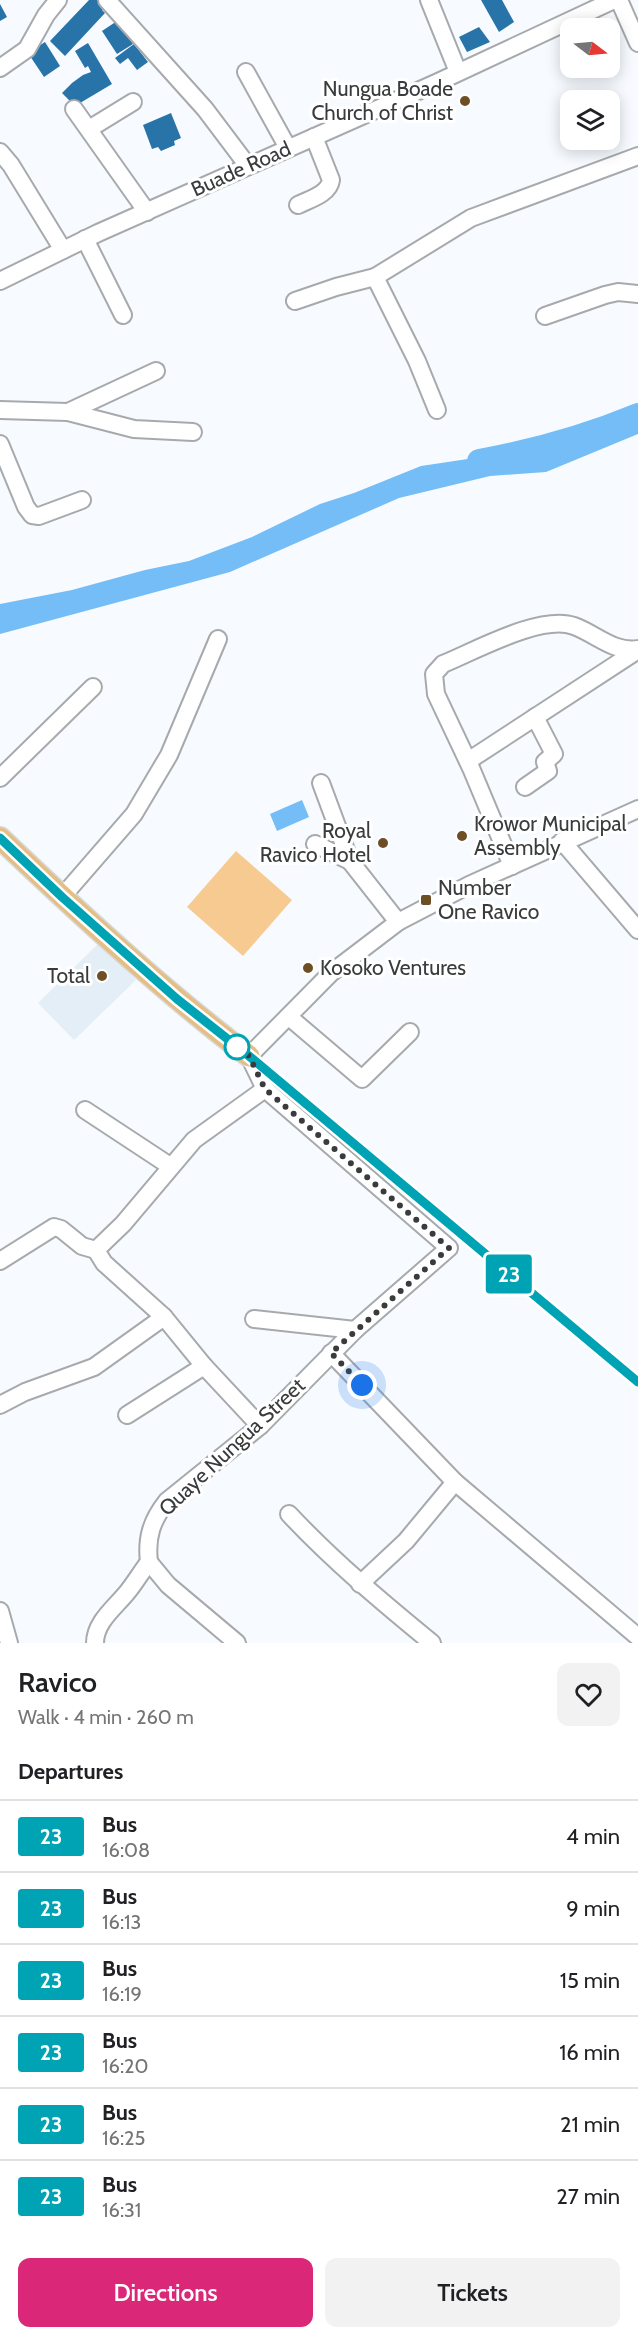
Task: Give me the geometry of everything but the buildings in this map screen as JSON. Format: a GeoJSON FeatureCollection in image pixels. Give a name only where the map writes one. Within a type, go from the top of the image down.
{"type":"FeatureCollection","features":[{"type":"Feature","properties":{"kind":"main road"},"geometry":{"type":"LineString","coordinates":[[0,838],[62,897],[177,999],[249,1056]]}},
{"type":"Feature","properties":{"kind":"street"},"geometry":{"type":"LineString","coordinates":[[0,68],[27,49],[46,15],[58,0]]}},
{"type":"Feature","properties":{"kind":"street"},"geometry":{"type":"LineString","coordinates":[[107,0],[205,109],[248,166]]}},
{"type":"Feature","properties":{"kind":"street"},"geometry":{"type":"LineString","coordinates":[[429,0],[458,72]]}},
{"type":"Feature","properties":{"kind":"street"},"geometry":{"type":"LineString","coordinates":[[616,0],[638,43]]}},
{"type":"Feature","properties":{"kind":"street","name":"Buade Road"},"geometry":{"type":"LineString","coordinates":[[0,281],[85,239],[616,0]]}},
{"type":"Feature","properties":{"kind":"street"},"geometry":{"type":"LineString","coordinates":[[246,72],[288,148]]}},
{"type":"Feature","properties":{"kind":"street"},"geometry":{"type":"LineString","coordinates":[[88,129],[133,102]]}},
{"type":"Feature","properties":{"kind":"street"},"geometry":{"type":"LineString","coordinates":[[74,109],[147,212]]}},
{"type":"Feature","properties":{"kind":"street"},"geometry":{"type":"LineString","coordinates":[[298,205],[326,191],[330,185],[331,180],[314,137]]}},
{"type":"Feature","properties":{"kind":"street"},"geometry":{"type":"LineString","coordinates":[[0,152],[63,250]]}},
{"type":"Feature","properties":{"kind":"street"},"geometry":{"type":"LineString","coordinates":[[295,301],[336,287],[375,278],[471,218],[638,156]]}},
{"type":"Feature","properties":{"kind":"street"},"geometry":{"type":"LineString","coordinates":[[85,239],[123,315]]}},
{"type":"Feature","properties":{"kind":"street"},"geometry":{"type":"LineString","coordinates":[[375,278],[417,361],[437,410]]}},
{"type":"Feature","properties":{"kind":"street"},"geometry":{"type":"LineString","coordinates":[[545,316],[605,295],[618,292],[638,294]]}},
{"type":"Feature","properties":{"kind":"street"},"geometry":{"type":"LineString","coordinates":[[68,412],[156,371]]}},
{"type":"Feature","properties":{"kind":"street"},"geometry":{"type":"LineString","coordinates":[[0,410],[68,412],[134,429],[193,432]]}},
{"type":"Feature","properties":{"kind":"street"},"geometry":{"type":"LineString","coordinates":[[0,444],[26,507],[32,515],[39,516],[82,500]]}},
{"type":"Feature","properties":{"kind":"street"},"geometry":{"type":"LineString","coordinates":[[512,866],[468,761],[435,694],[434,674],[443,664],[528,628],[551,623],[573,625],[618,649],[638,649]]}},
{"type":"Feature","properties":{"kind":"street"},"geometry":{"type":"LineString","coordinates":[[62,897],[134,814],[169,755],[218,639]]}},
{"type":"Feature","properties":{"kind":"street"},"geometry":{"type":"LineString","coordinates":[[468,761],[638,649]]}},
{"type":"Feature","properties":{"kind":"street"},"geometry":{"type":"LineString","coordinates":[[0,778],[93,687]]}},
{"type":"Feature","properties":{"kind":"street"},"geometry":{"type":"LineString","coordinates":[[525,787],[548,771],[545,762],[554,754],[535,717]]}},
{"type":"Feature","properties":{"kind":"street"},"geometry":{"type":"LineString","coordinates":[[321,783],[350,861],[398,922]]}},
{"type":"Feature","properties":{"kind":"street"},"geometry":{"type":"LineString","coordinates":[[96,1250],[123,1224],[194,1140],[265,1089],[249,1056],[331,973],[398,922],[562,841],[638,809]]}},
{"type":"Feature","properties":{"kind":"street"},"geometry":{"type":"LineString","coordinates":[[562,841],[638,930]]}},
{"type":"Feature","properties":{"kind":"street"},"geometry":{"type":"LineString","coordinates":[[315,844],[350,861]]}},
{"type":"Feature","properties":{"kind":"street"},"geometry":{"type":"LineString","coordinates":[[289,1017],[363,1079],[410,1032]]}},
{"type":"Feature","properties":{"kind":"street","name":"Quaye Nungua Street"},"geometry":{"type":"LineString","coordinates":[[149,1562],[147,1547],[149,1532],[156,1515],[167,1501],[260,1426],[355,1330],[449,1248],[265,1089]]}},
{"type":"Feature","properties":{"kind":"street"},"geometry":{"type":"LineString","coordinates":[[85,1110],[170,1166]]}},
{"type":"Feature","properties":{"kind":"street"},"geometry":{"type":"LineString","coordinates":[[0,1261],[54,1227],[61,1229],[82,1246],[96,1250],[104,1263],[164,1317],[204,1366],[260,1426]]}},
{"type":"Feature","properties":{"kind":"street"},"geometry":{"type":"LineString","coordinates":[[0,1404],[94,1367],[164,1317]]}},
{"type":"Feature","properties":{"kind":"street"},"geometry":{"type":"LineString","coordinates":[[254,1319],[355,1330]]}},
{"type":"Feature","properties":{"kind":"street"},"geometry":{"type":"LineString","coordinates":[[331,1353],[455,1482],[638,1637]]}},
{"type":"Feature","properties":{"kind":"street"},"geometry":{"type":"LineString","coordinates":[[127,1415],[204,1366]]}},
{"type":"Feature","properties":{"kind":"street"},"geometry":{"type":"LineString","coordinates":[[360,1584],[406,1542],[455,1482]]}},
{"type":"Feature","properties":{"kind":"street"},"geometry":{"type":"LineString","coordinates":[[289,1514],[360,1584],[432,1643]]}},
{"type":"Feature","properties":{"kind":"street"},"geometry":{"type":"LineString","coordinates":[[95,1643],[105,1617],[130,1589],[149,1562],[168,1585],[237,1643]]}},
{"type":"Feature","properties":{"kind":"street"},"geometry":{"type":"LineString","coordinates":[[0,1611],[9,1643]]}},
{"type":"Feature","properties":{"kind":"shaded area"},"geometry":{"type":"Polygon","coordinates":[[[236,851],[292,900],[243,956],[187,907],[236,851]]]}},
{"type":"Feature","properties":{"kind":"shaded area"},"geometry":{"type":"Polygon","coordinates":[[[100,942],[136,980],[74,1040],[38,1003],[100,942]]]}},
{"type":"Feature","properties":{"kind":"water"},"geometry":{"type":"Polygon","coordinates":[[[638,404],[638,434],[546,472],[490,476],[399,498],[230,572],[0,634],[0,604],[72,590],[145,570],[189,561],[252,537],[320,504],[421,466],[481,457],[538,454],[561,439],[638,404]]]}},
{"type":"Feature","properties":{"kind":"water"},"geometry":{"type":"Polygon","coordinates":[[[302,800],[309,817],[277,831],[270,814],[302,800]]]}},
{"type":"Feature","properties":{"kind":"waterway"},"geometry":{"type":"LineString","coordinates":[[479,461],[560,442],[638,415]]}},
{"type":"Feature","properties":{"kind":"bus line","name":"23"},"geometry":{"type":"LineString","coordinates":[[0,838],[62,897],[177,999],[249,1056],[638,1382]]}},
{"type":"Feature","properties":{"kind":"place","name":"Nungua Boade Church of Christ"},"geometry":{"type":"Point","coordinates":[465,101]}},
{"type":"Feature","properties":{"kind":"place","name":"Krowor Municipal Assembly"},"geometry":{"type":"Point","coordinates":[462,836]}},
{"type":"Feature","properties":{"kind":"place","name":"Royal Ravico Hotel"},"geometry":{"type":"Point","coordinates":[383,843]}},
{"type":"Feature","properties":{"kind":"place","name":"Number One Ravico"},"geometry":{"type":"Point","coordinates":[426,900]}},
{"type":"Feature","properties":{"kind":"place","name":"Kosoko Ventures"},"geometry":{"type":"Point","coordinates":[308,968]}},
{"type":"Feature","properties":{"kind":"place","name":"Total"},"geometry":{"type":"Point","coordinates":[102,976]}},
{"type":"Feature","properties":{"kind":"route"},"geometry":{"type":"LineString","coordinates":[[237,1047],[230,1041],[249,1056],[265,1089],[449,1248],[331,1353],[362,1385]]}}]}
